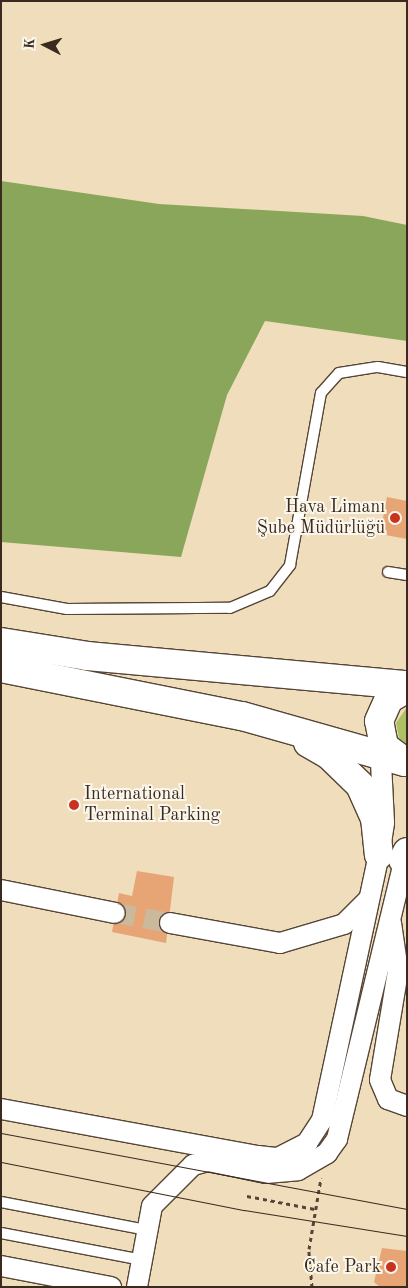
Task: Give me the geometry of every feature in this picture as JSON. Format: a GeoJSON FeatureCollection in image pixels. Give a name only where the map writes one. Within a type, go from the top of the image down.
{"type":"FeatureCollection","features":[{"type":"Feature","properties":{"kind":"main road"},"geometry":{"type":"LineString","coordinates":[[1,642],[88,656],[407,686]]}},
{"type":"Feature","properties":{"kind":"main road"},"geometry":{"type":"LineString","coordinates":[[1,668],[242,716],[393,753],[382,709],[407,686]]}},
{"type":"Feature","properties":{"kind":"main road"},"geometry":{"type":"LineString","coordinates":[[242,716],[312,745],[348,771],[399,854]]}},
{"type":"Feature","properties":{"kind":"street"},"geometry":{"type":"LineString","coordinates":[[136,1287],[152,1206],[194,1165],[208,1161],[281,1173],[309,1166],[326,1153],[346,1118],[389,913],[399,854],[384,822],[393,753]]}},
{"type":"Feature","properties":{"kind":"street"},"geometry":{"type":"LineString","coordinates":[[170,923],[280,943],[344,924],[370,896],[399,854]]}},
{"type":"Feature","properties":{"kind":"street"},"geometry":{"type":"LineString","coordinates":[[1,890],[115,913]]}},
{"type":"Feature","properties":{"kind":"street"},"geometry":{"type":"LineString","coordinates":[[1,1109],[258,1156],[293,1152],[312,1137],[322,1120],[370,896]]}},
{"type":"Feature","properties":{"kind":"street"},"geometry":{"type":"LineString","coordinates":[[389,913],[398,971],[380,1080],[388,1099],[407,1106]]}},
{"type":"Feature","properties":{"kind":"street"},"geometry":{"type":"LineString","coordinates":[[1,1266],[112,1287]]}},
{"type":"Feature","properties":{"kind":"lane"},"geometry":{"type":"LineString","coordinates":[[1,597],[67,609],[230,608],[270,591],[290,564],[321,392],[338,373],[378,366],[407,372]]}},
{"type":"Feature","properties":{"kind":"lane"},"geometry":{"type":"LineString","coordinates":[[388,572],[407,575]]}},
{"type":"Feature","properties":{"kind":"lane"},"geometry":{"type":"LineString","coordinates":[[1,1202],[147,1230]]}},
{"type":"Feature","properties":{"kind":"lane"},"geometry":{"type":"LineString","coordinates":[[1,1233],[142,1260]]}},
{"type":"Feature","properties":{"kind":"path"},"geometry":{"type":"LineString","coordinates":[[312,1287],[309,1249],[326,1153]]}},
{"type":"Feature","properties":{"kind":"path"},"geometry":{"type":"LineString","coordinates":[[247,1196],[315,1210]]}},
{"type":"Feature","properties":{"kind":"green space"},"geometry":{"type":"Polygon","coordinates":[[[1,181],[159,204],[363,216],[407,225],[407,341],[265,321],[227,395],[181,557],[1,542],[1,181]]]}},
{"type":"Feature","properties":{"kind":"green space"},"geometry":{"type":"Polygon","coordinates":[[[407,707],[407,744],[399,738],[396,723],[407,707]]]}},
{"type":"Feature","properties":{"kind":"building","name":"Hava Limanı Şube Müdürlüğü"},"geometry":{"type":"Polygon","coordinates":[[[387,497],[407,501],[407,539],[380,534],[387,497]]]}},
{"type":"Feature","properties":{"kind":"building"},"geometry":{"type":"Polygon","coordinates":[[[137,871],[174,877],[166,943],[112,932],[119,893],[132,896],[137,871]]]}},
{"type":"Feature","properties":{"kind":"building","name":"Cafe Park"},"geometry":{"type":"Polygon","coordinates":[[[382,1248],[407,1251],[407,1287],[380,1287],[374,1282],[382,1248]]]}},
{"type":"Feature","properties":{"kind":"tunnel"},"geometry":{"type":"LineString","coordinates":[[115,913],[170,923]]}},
{"type":"Feature","properties":{"kind":"tram line"},"geometry":{"type":"LineString","coordinates":[[1,1133],[407,1209]]}},
{"type":"Feature","properties":{"kind":"tram line"},"geometry":{"type":"LineString","coordinates":[[1,1162],[244,1210],[407,1236]]}},
{"type":"Feature","properties":{"kind":"place","name":"Hava Limanı Şube Müdürlüğü"},"geometry":{"type":"Point","coordinates":[395,518]}},
{"type":"Feature","properties":{"kind":"place","name":"International Terminal Parking"},"geometry":{"type":"Point","coordinates":[74,805]}},
{"type":"Feature","properties":{"kind":"place","name":"Cafe Park"},"geometry":{"type":"Point","coordinates":[391,1267]}}]}
